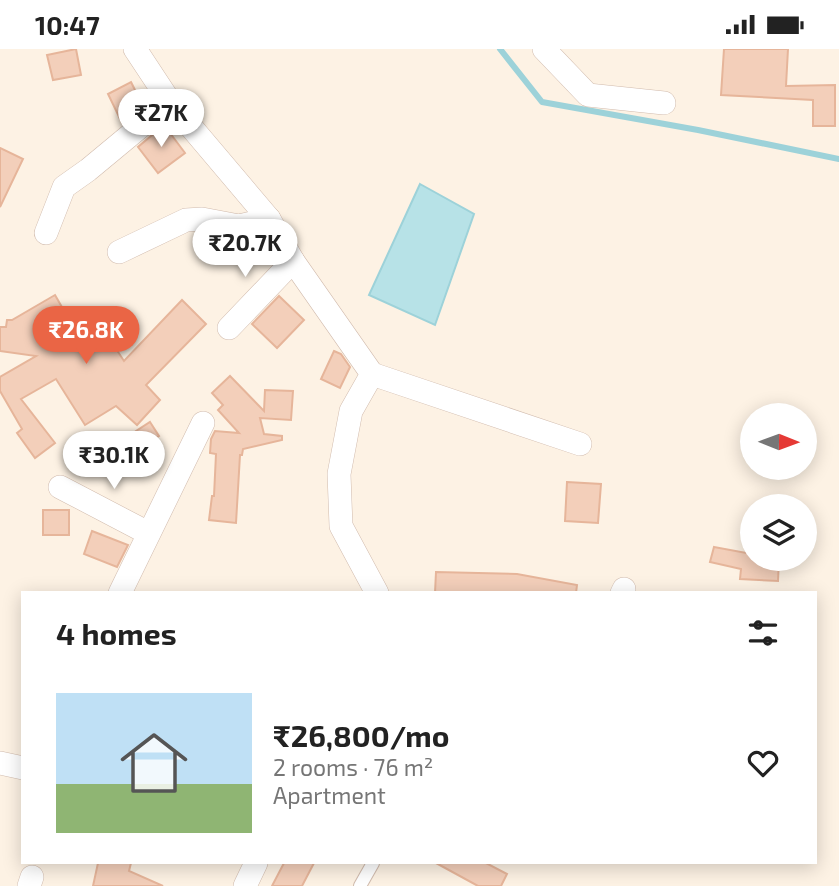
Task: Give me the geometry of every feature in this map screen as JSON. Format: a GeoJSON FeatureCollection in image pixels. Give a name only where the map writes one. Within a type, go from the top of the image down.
{"type":"FeatureCollection","features":[{"type":"Feature","properties":{"kind":"street"},"geometry":{"type":"LineString","coordinates":[[544,49],[588,95],[664,103]]}},
{"type":"Feature","properties":{"kind":"street"},"geometry":{"type":"LineString","coordinates":[[137,50],[170,102],[268,219],[293,261],[372,374],[580,444]]}},
{"type":"Feature","properties":{"kind":"street"},"geometry":{"type":"LineString","coordinates":[[46,233],[64,187],[170,102]]}},
{"type":"Feature","properties":{"kind":"street"},"geometry":{"type":"LineString","coordinates":[[119,252],[186,220],[202,219],[239,226],[268,219]]}},
{"type":"Feature","properties":{"kind":"street"},"geometry":{"type":"LineString","coordinates":[[229,328],[293,261]]}},
{"type":"Feature","properties":{"kind":"street"},"geometry":{"type":"LineString","coordinates":[[372,374],[351,411],[340,474],[341,526],[376,591]]}},
{"type":"Feature","properties":{"kind":"street"},"geometry":{"type":"LineString","coordinates":[[121,591],[204,423]]}},
{"type":"Feature","properties":{"kind":"street"},"geometry":{"type":"LineString","coordinates":[[60,487],[148,533]]}},
{"type":"Feature","properties":{"kind":"street"},"geometry":{"type":"LineString","coordinates":[[0,763],[21,768]]}},
{"type":"Feature","properties":{"kind":"street"},"geometry":{"type":"LineString","coordinates":[[245,886],[256,864]]}},
{"type":"Feature","properties":{"kind":"lane"},"geometry":{"type":"LineString","coordinates":[[360,886],[372,864]]}},
{"type":"Feature","properties":{"kind":"water"},"geometry":{"type":"Polygon","coordinates":[[[420,184],[474,214],[435,325],[369,295],[420,184]]]}},
{"type":"Feature","properties":{"kind":"building"},"geometry":{"type":"Polygon","coordinates":[[[76,49],[81,75],[53,80],[47,55],[76,49]]]}},
{"type":"Feature","properties":{"kind":"building"},"geometry":{"type":"Polygon","coordinates":[[[724,49],[788,49],[786,86],[835,85],[835,126],[813,126],[813,100],[721,95],[724,49]]]}},
{"type":"Feature","properties":{"kind":"building"},"geometry":{"type":"Polygon","coordinates":[[[131,82],[143,106],[122,123],[108,94],[131,82]]]}},
{"type":"Feature","properties":{"kind":"building"},"geometry":{"type":"Polygon","coordinates":[[[164,125],[185,153],[158,173],[138,147],[164,125]]]}},
{"type":"Feature","properties":{"kind":"building"},"geometry":{"type":"Polygon","coordinates":[[[0,148],[23,159],[0,207],[0,148]]]}},
{"type":"Feature","properties":{"kind":"building"},"geometry":{"type":"Polygon","coordinates":[[[55,295],[82,342],[103,329],[124,361],[182,300],[206,324],[146,385],[160,400],[137,425],[116,406],[85,425],[56,379],[21,399],[55,443],[35,458],[17,433],[22,429],[0,391],[0,377],[36,356],[0,351],[0,327],[6,327],[7,320],[12,320],[55,295]]]}},
{"type":"Feature","properties":{"kind":"building"},"geometry":{"type":"Polygon","coordinates":[[[279,296],[304,320],[277,348],[252,324],[279,296]]]}},
{"type":"Feature","properties":{"kind":"building"},"geometry":{"type":"Polygon","coordinates":[[[334,351],[341,354],[350,367],[340,388],[321,379],[334,351]]]}},
{"type":"Feature","properties":{"kind":"building"},"geometry":{"type":"Polygon","coordinates":[[[230,376],[264,411],[265,390],[293,391],[291,420],[260,418],[264,434],[282,436],[282,440],[243,449],[240,455],[236,523],[209,520],[214,496],[216,454],[210,453],[211,439],[215,431],[239,433],[218,410],[223,405],[212,393],[230,376]]]}},
{"type":"Feature","properties":{"kind":"building"},"geometry":{"type":"Polygon","coordinates":[[[150,422],[159,436],[145,445],[136,431],[150,422]]]}},
{"type":"Feature","properties":{"kind":"building"},"geometry":{"type":"Polygon","coordinates":[[[567,482],[601,484],[598,523],[565,521],[567,482]]]}},
{"type":"Feature","properties":{"kind":"building"},"geometry":{"type":"Polygon","coordinates":[[[43,510],[69,510],[69,535],[43,535],[43,510]]]}},
{"type":"Feature","properties":{"kind":"building"},"geometry":{"type":"Polygon","coordinates":[[[92,531],[128,545],[117,567],[84,554],[92,531]]]}},
{"type":"Feature","properties":{"kind":"building"},"geometry":{"type":"Polygon","coordinates":[[[714,547],[740,552],[740,569],[710,562],[714,547]]]}},
{"type":"Feature","properties":{"kind":"building"},"geometry":{"type":"Polygon","coordinates":[[[741,571],[778,571],[778,581],[740,579],[741,571]]]}},
{"type":"Feature","properties":{"kind":"building"},"geometry":{"type":"Polygon","coordinates":[[[436,572],[517,574],[577,585],[576,591],[435,591],[436,572]]]}},
{"type":"Feature","properties":{"kind":"building"},"geometry":{"type":"Polygon","coordinates":[[[98,864],[131,864],[129,871],[163,886],[93,886],[98,864]]]}},
{"type":"Feature","properties":{"kind":"building"},"geometry":{"type":"Polygon","coordinates":[[[283,864],[313,864],[302,886],[272,886],[283,864]]]}},
{"type":"Feature","properties":{"kind":"building"},"geometry":{"type":"Polygon","coordinates":[[[438,864],[488,864],[507,874],[501,886],[478,886],[438,864]]]}},
{"type":"Feature","properties":{"kind":"waterway"},"geometry":{"type":"LineString","coordinates":[[500,49],[542,102],[839,159]]}}]}
